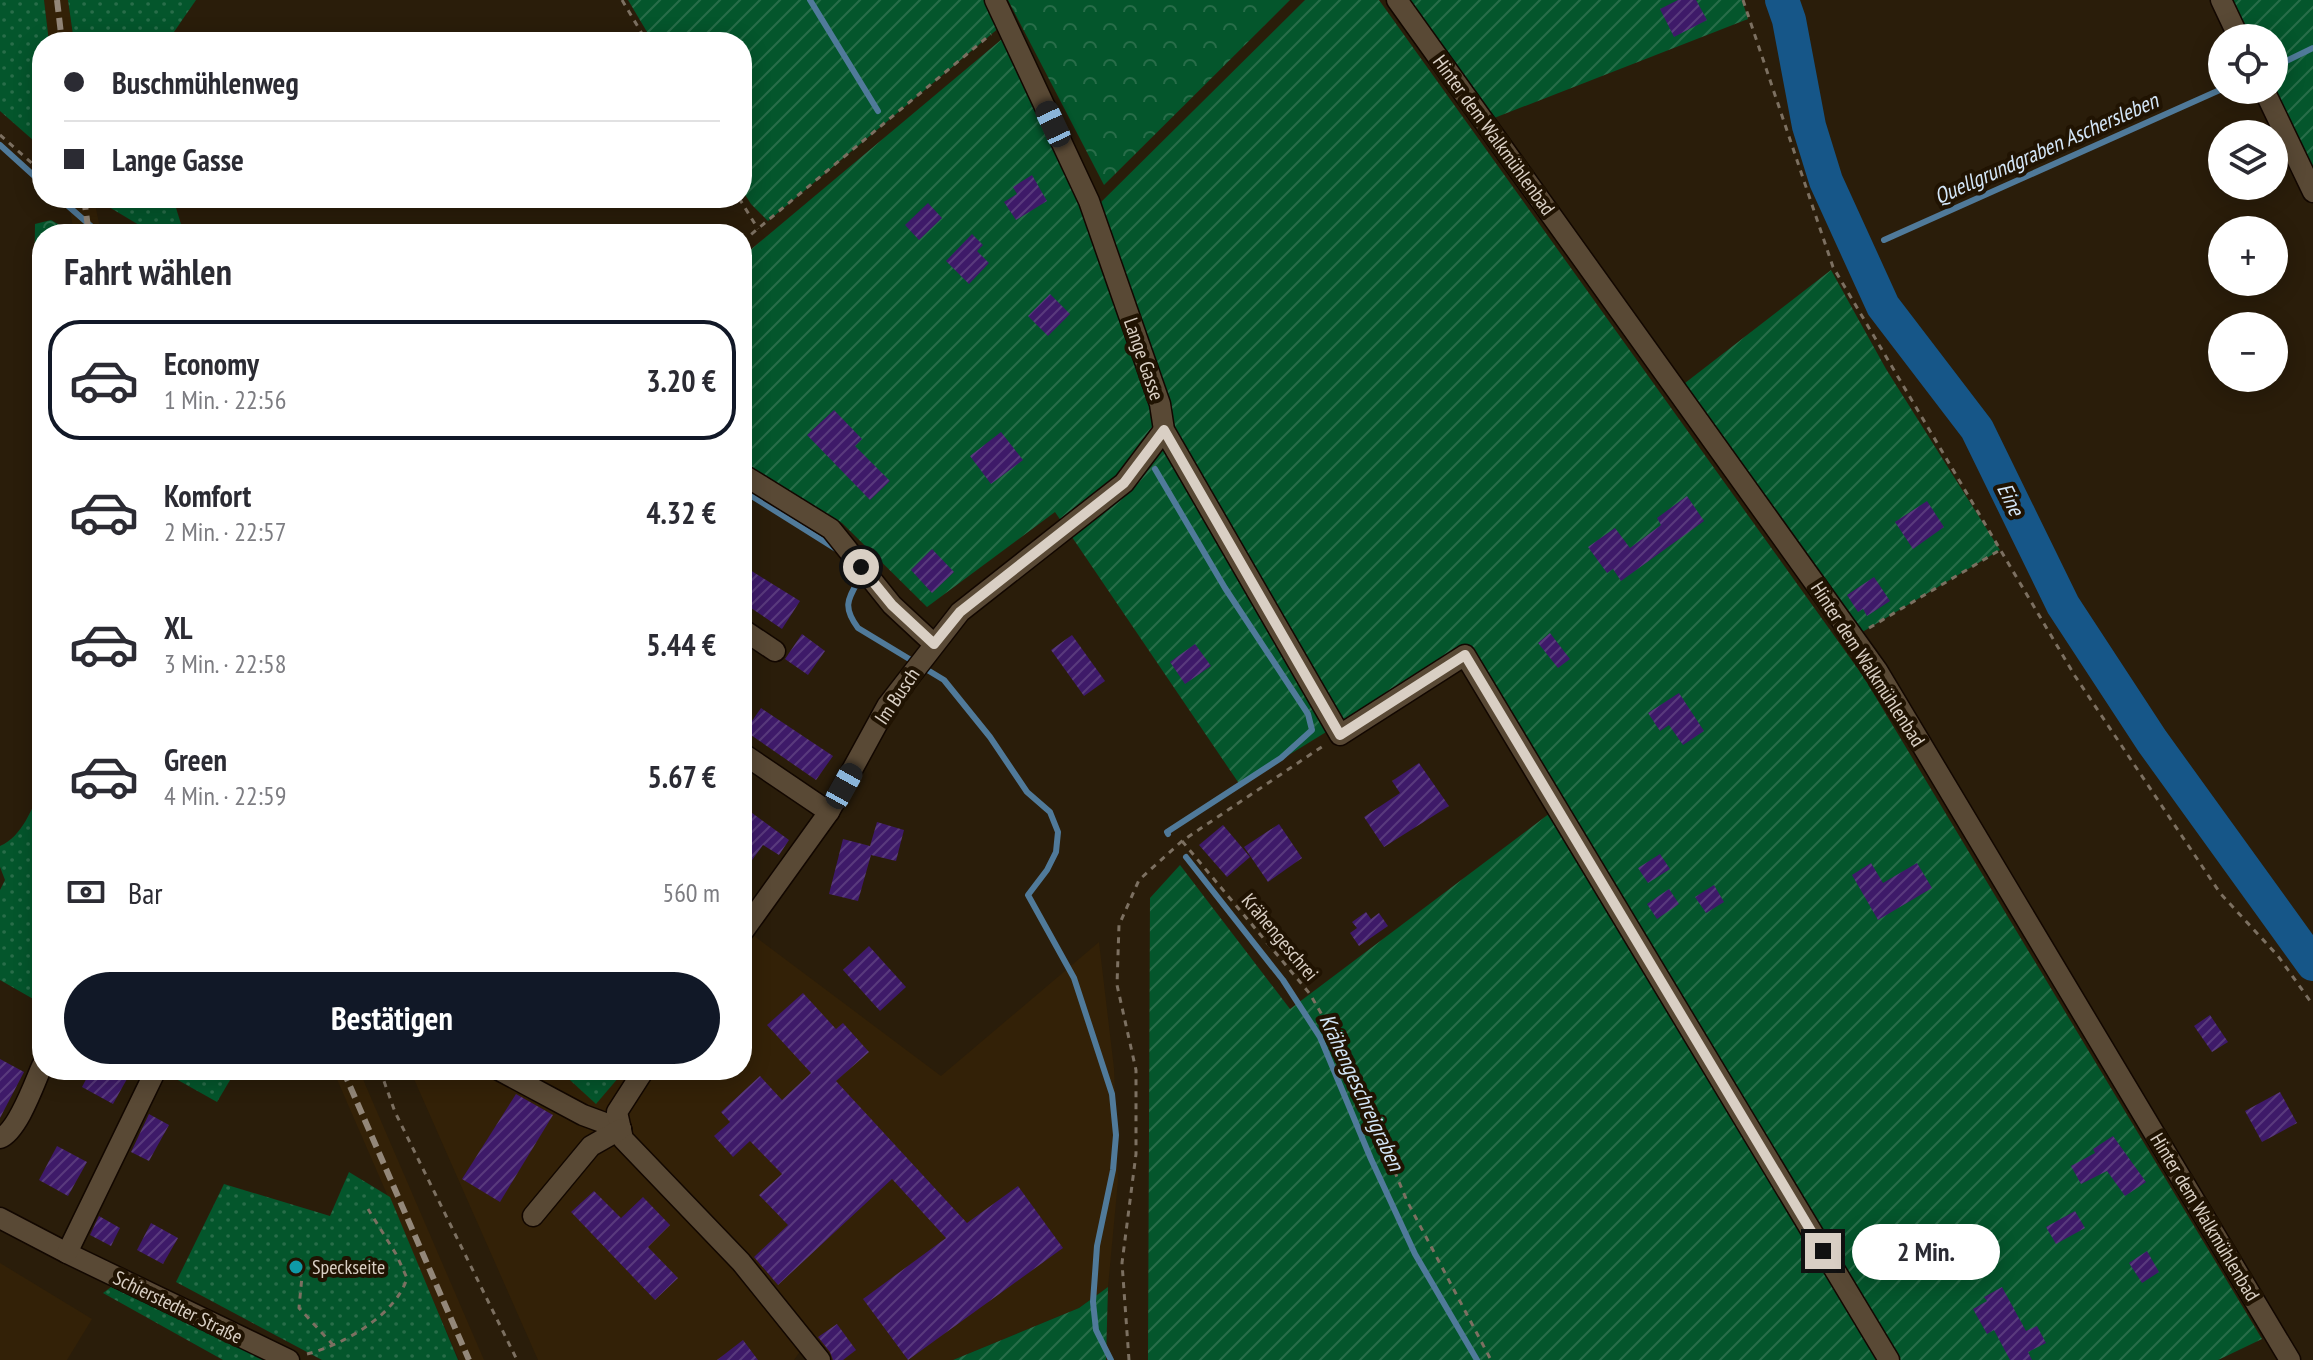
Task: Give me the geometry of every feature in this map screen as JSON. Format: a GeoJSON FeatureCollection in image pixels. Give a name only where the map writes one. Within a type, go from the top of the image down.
{"type":"FeatureCollection","features":[{"type":"Feature","properties":{"kind":"street","name":"Lange Gasse"},"geometry":{"type":"LineString","coordinates":[[995,0],[1089,201],[1160,404],[1164,430],[1340,735]]}},
{"type":"Feature","properties":{"kind":"street","name":"Hinter dem Walkmühlenbad"},"geometry":{"type":"LineString","coordinates":[[1397,0],[1877,670],[2290,1360]]}},
{"type":"Feature","properties":{"kind":"street"},"geometry":{"type":"LineString","coordinates":[[2221,0],[2232,24]]}},
{"type":"Feature","properties":{"kind":"street"},"geometry":{"type":"LineString","coordinates":[[2271,104],[2313,192]]}},
{"type":"Feature","properties":{"kind":"street","name":"Im Busch"},"geometry":{"type":"LineString","coordinates":[[752,919],[829,812],[887,706],[960,612],[1124,483],[1164,430]]}},
{"type":"Feature","properties":{"kind":"street"},"geometry":{"type":"LineString","coordinates":[[752,480],[831,529],[892,605],[925,656]]}},
{"type":"Feature","properties":{"kind":"street"},"geometry":{"type":"LineString","coordinates":[[752,636],[775,651]]}},
{"type":"Feature","properties":{"kind":"street"},"geometry":{"type":"LineString","coordinates":[[1340,735],[1465,655],[1889,1360]]}},
{"type":"Feature","properties":{"kind":"street"},"geometry":{"type":"LineString","coordinates":[[752,760],[829,812]]}},
{"type":"Feature","properties":{"kind":"street"},"geometry":{"type":"LineString","coordinates":[[0,1138],[7,1135],[35,1080]]}},
{"type":"Feature","properties":{"kind":"street"},"geometry":{"type":"LineString","coordinates":[[67,1253],[151,1080]]}},
{"type":"Feature","properties":{"kind":"street"},"geometry":{"type":"LineString","coordinates":[[518,1080],[583,1115],[621,1129]]}},
{"type":"Feature","properties":{"kind":"street"},"geometry":{"type":"LineString","coordinates":[[638,1080],[617,1112],[623,1139],[741,1262],[820,1360]]}},
{"type":"Feature","properties":{"kind":"street"},"geometry":{"type":"LineString","coordinates":[[533,1216],[591,1146],[621,1129]]}},
{"type":"Feature","properties":{"kind":"street","name":"Schierstedter Straße"},"geometry":{"type":"LineString","coordinates":[[0,1218],[289,1360]]}},
{"type":"Feature","properties":{"kind":"path"},"geometry":{"type":"LineString","coordinates":[[622,0],[641,32]]}},
{"type":"Feature","properties":{"kind":"path"},"geometry":{"type":"LineString","coordinates":[[1743,0],[1833,267],[2075,676],[2220,893],[2278,956],[2313,1005]]}},
{"type":"Feature","properties":{"kind":"path"},"geometry":{"type":"LineString","coordinates":[[752,234],[1006,22]]}},
{"type":"Feature","properties":{"kind":"path"},"geometry":{"type":"LineString","coordinates":[[0,135],[32,163]]}},
{"type":"Feature","properties":{"kind":"path"},"geometry":{"type":"LineString","coordinates":[[745,208],[758,229]]}},
{"type":"Feature","properties":{"kind":"path"},"geometry":{"type":"LineString","coordinates":[[1854,637],[2000,550]]}},
{"type":"Feature","properties":{"kind":"path"},"geometry":{"type":"LineString","coordinates":[[1129,1360],[1122,1263],[1136,1154],[1136,1070],[1117,985],[1119,925],[1139,880],[1182,841],[1340,735]]}},
{"type":"Feature","properties":{"kind":"path","name":"Krähengeschrei"},"geometry":{"type":"LineString","coordinates":[[1182,841],[1310,994],[1349,1062],[1407,1201],[1491,1360]]}},
{"type":"Feature","properties":{"kind":"path"},"geometry":{"type":"LineString","coordinates":[[384,1080],[395,1112],[517,1360]]}},
{"type":"Feature","properties":{"kind":"path"},"geometry":{"type":"LineString","coordinates":[[289,1360],[335,1347],[365,1327],[402,1293],[407,1278],[368,1209]]}},
{"type":"Feature","properties":{"kind":"path"},"geometry":{"type":"LineString","coordinates":[[298,1270],[302,1276],[299,1308],[335,1347]]}},
{"type":"Feature","properties":{"kind":"shaded area"},"geometry":{"type":"Polygon","coordinates":[[[44,0],[68,0],[73,32],[48,32],[44,0]]]}},
{"type":"Feature","properties":{"kind":"shaded area"},"geometry":{"type":"Polygon","coordinates":[[[70,208],[96,208],[99,224],[72,224],[70,208]]]}},
{"type":"Feature","properties":{"kind":"shaded area"},"geometry":{"type":"Polygon","coordinates":[[[752,934],[941,1076],[1099,942],[1114,1068],[1118,1181],[1108,1287],[1079,1308],[953,1360],[818,1360],[806,1343],[794,1360],[538,1360],[414,1080],[570,1080],[596,1103],[616,1080],[752,1080],[752,934]]]}},
{"type":"Feature","properties":{"kind":"shaded area"},"geometry":{"type":"Polygon","coordinates":[[[337,1080],[363,1080],[484,1360],[459,1360],[337,1080]]]}},
{"type":"Feature","properties":{"kind":"shaded area"},"geometry":{"type":"Polygon","coordinates":[[[0,1263],[92,1319],[67,1360],[0,1360],[0,1263]]]}},
{"type":"Feature","properties":{"kind":"green space"},"geometry":{"type":"Polygon","coordinates":[[[0,0],[44,0],[48,32],[32,32],[32,139],[0,111],[0,0]]]}},
{"type":"Feature","properties":{"kind":"green space"},"geometry":{"type":"Polygon","coordinates":[[[68,0],[196,0],[174,32],[73,32],[68,0]]]}},
{"type":"Feature","properties":{"kind":"green space"},"geometry":{"type":"Polygon","coordinates":[[[628,0],[995,0],[1006,22],[768,221],[752,205],[752,32],[647,32],[628,0]]]}},
{"type":"Feature","properties":{"kind":"green space"},"geometry":{"type":"Polygon","coordinates":[[[1008,0],[1290,0],[1104,185],[1008,0]]]}},
{"type":"Feature","properties":{"kind":"green space"},"geometry":{"type":"Polygon","coordinates":[[[1305,0],[1379,0],[1863,676],[2262,1339],[2218,1360],[1148,1360],[1150,898],[1180,865],[1290,1009],[1562,804],[1466,646],[1240,785],[1055,512],[927,607],[842,523],[752,469],[752,249],[1002,39],[1088,215],[1305,0]]]}},
{"type":"Feature","properties":{"kind":"green space"},"geometry":{"type":"Polygon","coordinates":[[[1397,0],[1742,0],[1748,19],[1484,122],[1397,0]]]}},
{"type":"Feature","properties":{"kind":"green space"},"geometry":{"type":"Polygon","coordinates":[[[2227,0],[2313,0],[2313,177],[2280,104],[2288,104],[2288,24],[2238,24],[2227,0]]]}},
{"type":"Feature","properties":{"kind":"green space"},"geometry":{"type":"Polygon","coordinates":[[[111,208],[176,208],[181,224],[137,224],[111,208]]]}},
{"type":"Feature","properties":{"kind":"green space"},"geometry":{"type":"Polygon","coordinates":[[[51,220],[58,224],[35,224],[51,220]]]}},
{"type":"Feature","properties":{"kind":"green space"},"geometry":{"type":"Polygon","coordinates":[[[1831,270],[1886,369],[2000,550],[1854,637],[1676,390],[1831,270]]]}},
{"type":"Feature","properties":{"kind":"green space"},"geometry":{"type":"Polygon","coordinates":[[[32,809],[32,998],[0,980],[0,890],[5,880],[0,867],[0,846],[15,836],[32,809]]]}},
{"type":"Feature","properties":{"kind":"green space"},"geometry":{"type":"Polygon","coordinates":[[[178,1080],[230,1080],[217,1102],[178,1080]]]}},
{"type":"Feature","properties":{"kind":"green space"},"geometry":{"type":"Polygon","coordinates":[[[570,1080],[616,1080],[596,1104],[570,1080]]]}},
{"type":"Feature","properties":{"kind":"green space"},"geometry":{"type":"Polygon","coordinates":[[[349,1172],[390,1197],[458,1360],[322,1360],[176,1282],[224,1184],[330,1216],[349,1172]]]}},
{"type":"Feature","properties":{"kind":"green space"},"geometry":{"type":"Polygon","coordinates":[[[111,1287],[271,1360],[223,1360],[103,1293],[111,1287]]]}},
{"type":"Feature","properties":{"kind":"green space"},"geometry":{"type":"Polygon","coordinates":[[[1108,1287],[1106,1360],[953,1360],[1079,1308],[1108,1287]]]}},
{"type":"Feature","properties":{"kind":"building"},"geometry":{"type":"Polygon","coordinates":[[[1678,0],[1696,0],[1707,20],[1674,37],[1660,9],[1678,0]]]}},
{"type":"Feature","properties":{"kind":"building"},"geometry":{"type":"Polygon","coordinates":[[[1032,175],[1047,201],[1016,220],[1004,202],[1017,194],[1013,187],[1032,175]]]}},
{"type":"Feature","properties":{"kind":"building"},"geometry":{"type":"Polygon","coordinates":[[[928,203],[942,218],[919,240],[905,225],[928,203]]]}},
{"type":"Feature","properties":{"kind":"building"},"geometry":{"type":"Polygon","coordinates":[[[972,234],[983,245],[977,251],[989,263],[969,284],[946,261],[972,234]]]}},
{"type":"Feature","properties":{"kind":"building"},"geometry":{"type":"Polygon","coordinates":[[[1050,294],[1070,314],[1048,336],[1028,316],[1050,294]]]}},
{"type":"Feature","properties":{"kind":"building"},"geometry":{"type":"Polygon","coordinates":[[[834,410],[862,439],[855,446],[890,481],[870,500],[807,435],[834,410]]]}},
{"type":"Feature","properties":{"kind":"building"},"geometry":{"type":"Polygon","coordinates":[[[1001,432],[1023,460],[991,484],[970,456],[1001,432]]]}},
{"type":"Feature","properties":{"kind":"building"},"geometry":{"type":"Polygon","coordinates":[[[1687,496],[1704,521],[1621,581],[1613,569],[1607,573],[1588,547],[1615,528],[1630,548],[1661,525],[1657,518],[1687,496]]]}},
{"type":"Feature","properties":{"kind":"building"},"geometry":{"type":"Polygon","coordinates":[[[1927,501],[1944,527],[1913,549],[1895,522],[1927,501]]]}},
{"type":"Feature","properties":{"kind":"building"},"geometry":{"type":"Polygon","coordinates":[[[932,549],[954,572],[932,593],[911,570],[932,549]]]}},
{"type":"Feature","properties":{"kind":"building"},"geometry":{"type":"Polygon","coordinates":[[[752,571],[800,601],[782,629],[752,609],[752,571]]]}},
{"type":"Feature","properties":{"kind":"building"},"geometry":{"type":"Polygon","coordinates":[[[1874,577],[1890,601],[1867,616],[1863,609],[1858,612],[1847,595],[1874,577]]]}},
{"type":"Feature","properties":{"kind":"building"},"geometry":{"type":"Polygon","coordinates":[[[1550,633],[1570,659],[1558,668],[1538,643],[1550,633]]]}},
{"type":"Feature","properties":{"kind":"building"},"geometry":{"type":"Polygon","coordinates":[[[802,634],[825,651],[808,675],[785,659],[802,634]]]}},
{"type":"Feature","properties":{"kind":"building"},"geometry":{"type":"Polygon","coordinates":[[[1072,635],[1105,681],[1084,696],[1051,650],[1072,635]]]}},
{"type":"Feature","properties":{"kind":"building"},"geometry":{"type":"Polygon","coordinates":[[[1195,644],[1211,666],[1185,684],[1170,662],[1195,644]]]}},
{"type":"Feature","properties":{"kind":"building"},"geometry":{"type":"Polygon","coordinates":[[[1679,693],[1704,731],[1683,745],[1669,725],[1660,731],[1648,713],[1679,693]]]}},
{"type":"Feature","properties":{"kind":"building"},"geometry":{"type":"Polygon","coordinates":[[[761,708],[833,756],[816,780],[752,736],[752,721],[761,708]]]}},
{"type":"Feature","properties":{"kind":"building"},"geometry":{"type":"Polygon","coordinates":[[[1419,763],[1449,806],[1384,847],[1364,817],[1400,793],[1392,781],[1419,763]]]}},
{"type":"Feature","properties":{"kind":"building"},"geometry":{"type":"Polygon","coordinates":[[[752,813],[789,840],[779,855],[763,845],[752,860],[752,813]]]}},
{"type":"Feature","properties":{"kind":"building"},"geometry":{"type":"Polygon","coordinates":[[[877,822],[904,830],[896,861],[871,855],[858,901],[829,894],[843,839],[870,846],[877,822]]]}},
{"type":"Feature","properties":{"kind":"building"},"geometry":{"type":"Polygon","coordinates":[[[1279,824],[1302,858],[1268,882],[1244,847],[1279,824]]]}},
{"type":"Feature","properties":{"kind":"building"},"geometry":{"type":"Polygon","coordinates":[[[1223,825],[1250,857],[1227,877],[1199,845],[1223,825]]]}},
{"type":"Feature","properties":{"kind":"building"},"geometry":{"type":"Polygon","coordinates":[[[1660,854],[1670,869],[1648,883],[1638,868],[1660,854]]]}},
{"type":"Feature","properties":{"kind":"building"},"geometry":{"type":"Polygon","coordinates":[[[1871,863],[1883,883],[1917,863],[1932,888],[1878,920],[1852,875],[1871,863]]]}},
{"type":"Feature","properties":{"kind":"building"},"geometry":{"type":"Polygon","coordinates":[[[1714,885],[1724,902],[1706,913],[1695,897],[1714,885]]]}},
{"type":"Feature","properties":{"kind":"building"},"geometry":{"type":"Polygon","coordinates":[[[1669,889],[1679,904],[1657,919],[1647,904],[1669,889]]]}},
{"type":"Feature","properties":{"kind":"building"},"geometry":{"type":"Polygon","coordinates":[[[1366,912],[1371,919],[1379,913],[1388,926],[1359,946],[1350,933],[1357,928],[1352,922],[1366,912]]]}},
{"type":"Feature","properties":{"kind":"building"},"geometry":{"type":"Polygon","coordinates":[[[869,946],[906,987],[880,1011],[843,970],[869,946]]]}},
{"type":"Feature","properties":{"kind":"building"},"geometry":{"type":"Polygon","coordinates":[[[803,993],[836,1029],[843,1023],[869,1052],[836,1081],[967,1223],[1018,1186],[1063,1248],[908,1360],[863,1299],[946,1238],[892,1179],[778,1285],[754,1257],[788,1225],[759,1195],[782,1174],[750,1141],[733,1157],[714,1136],[730,1122],[721,1112],[760,1076],[782,1100],[811,1073],[767,1025],[803,993]]]}},
{"type":"Feature","properties":{"kind":"building"},"geometry":{"type":"Polygon","coordinates":[[[2210,1015],[2228,1042],[2212,1052],[2194,1026],[2210,1015]]]}},
{"type":"Feature","properties":{"kind":"building"},"geometry":{"type":"Polygon","coordinates":[[[0,1059],[24,1072],[0,1118],[0,1059]]]}},
{"type":"Feature","properties":{"kind":"building"},"geometry":{"type":"Polygon","coordinates":[[[86,1080],[126,1080],[113,1104],[82,1087],[86,1080]]]}},
{"type":"Feature","properties":{"kind":"building"},"geometry":{"type":"Polygon","coordinates":[[[2280,1092],[2297,1123],[2262,1142],[2245,1111],[2280,1092]]]}},
{"type":"Feature","properties":{"kind":"building"},"geometry":{"type":"Polygon","coordinates":[[[516,1094],[553,1115],[500,1202],[462,1179],[516,1094]]]}},
{"type":"Feature","properties":{"kind":"building"},"geometry":{"type":"Polygon","coordinates":[[[149,1114],[169,1125],[149,1161],[131,1152],[149,1114]]]}},
{"type":"Feature","properties":{"kind":"building"},"geometry":{"type":"Polygon","coordinates":[[[2113,1136],[2146,1182],[2125,1196],[2107,1171],[2081,1184],[2071,1166],[2095,1153],[2093,1149],[2113,1136]]]}},
{"type":"Feature","properties":{"kind":"building"},"geometry":{"type":"Polygon","coordinates":[[[57,1146],[87,1162],[68,1196],[39,1180],[57,1146]]]}},
{"type":"Feature","properties":{"kind":"building"},"geometry":{"type":"Polygon","coordinates":[[[594,1191],[621,1218],[643,1197],[670,1225],[648,1247],[678,1278],[655,1300],[571,1212],[594,1191]]]}},
{"type":"Feature","properties":{"kind":"building"},"geometry":{"type":"Polygon","coordinates":[[[2075,1211],[2085,1228],[2056,1244],[2046,1227],[2075,1211]]]}},
{"type":"Feature","properties":{"kind":"building"},"geometry":{"type":"Polygon","coordinates":[[[99,1216],[120,1228],[111,1246],[90,1235],[99,1216]]]}},
{"type":"Feature","properties":{"kind":"building"},"geometry":{"type":"Polygon","coordinates":[[[151,1223],[178,1238],[163,1264],[137,1250],[151,1223]]]}},
{"type":"Feature","properties":{"kind":"building"},"geometry":{"type":"Polygon","coordinates":[[[2147,1251],[2159,1272],[2142,1283],[2129,1263],[2147,1251]]]}},
{"type":"Feature","properties":{"kind":"building"},"geometry":{"type":"Polygon","coordinates":[[[2002,1287],[2026,1331],[2037,1326],[2046,1343],[2028,1352],[2032,1360],[2010,1360],[1994,1330],[1987,1334],[1973,1309],[1987,1301],[1984,1297],[2002,1287]]]}},
{"type":"Feature","properties":{"kind":"building"},"geometry":{"type":"Polygon","coordinates":[[[837,1324],[856,1350],[843,1360],[833,1360],[818,1337],[837,1324]]]}},
{"type":"Feature","properties":{"kind":"building"},"geometry":{"type":"Polygon","coordinates":[[[743,1340],[758,1360],[717,1360],[743,1340]]]}},
{"type":"Feature","properties":{"kind":"waterway","name":"Krähengeschreigraben"},"geometry":{"type":"LineString","coordinates":[[810,0],[878,111]]}},
{"type":"Feature","properties":{"kind":"waterway","name":"Eine"},"geometry":{"type":"LineString","coordinates":[[1782,0],[1789,20],[1809,126],[1826,181],[1883,306],[1977,429],[2063,605],[2152,741],[2313,964]]}},
{"type":"Feature","properties":{"kind":"waterway","name":"Quellgrundgraben Aschersleben"},"geometry":{"type":"LineString","coordinates":[[2288,60],[2313,48]]}},
{"type":"Feature","properties":{"kind":"waterway","name":"Quellgrundgraben Aschersleben"},"geometry":{"type":"LineString","coordinates":[[1884,240],[2208,95]]}},
{"type":"Feature","properties":{"kind":"waterway"},"geometry":{"type":"LineString","coordinates":[[0,145],[32,174]]}},
{"type":"Feature","properties":{"kind":"waterway"},"geometry":{"type":"LineString","coordinates":[[70,208],[89,224]]}},
{"type":"Feature","properties":{"kind":"waterway","name":"Krähengeschreigraben"},"geometry":{"type":"LineString","coordinates":[[1155,469],[1225,588],[1308,714],[1312,730],[1281,758],[1168,834]]}},
{"type":"Feature","properties":{"kind":"waterway"},"geometry":{"type":"LineString","coordinates":[[752,496],[836,549]]}},
{"type":"Feature","properties":{"kind":"waterway"},"geometry":{"type":"LineString","coordinates":[[861,576],[848,607],[858,628],[944,680],[990,737],[1027,792],[1050,812],[1058,832],[1056,852],[1028,895],[1074,978],[1112,1094],[1116,1135],[1113,1170],[1097,1246],[1093,1302],[1096,1330],[1111,1360]]}},
{"type":"Feature","properties":{"kind":"waterway","name":"Krähengeschreigraben"},"geometry":{"type":"LineString","coordinates":[[1186,857],[1283,980],[1320,1037],[1415,1254],[1477,1360]]}},
{"type":"Feature","properties":{"kind":"railway"},"geometry":{"type":"LineString","coordinates":[[57,0],[61,32]]}},
{"type":"Feature","properties":{"kind":"railway"},"geometry":{"type":"LineString","coordinates":[[85,208],[88,224]]}},
{"type":"Feature","properties":{"kind":"railway"},"geometry":{"type":"LineString","coordinates":[[347,1080],[469,1360]]}},
{"type":"Feature","properties":{"kind":"place","name":"Speckseite"},"geometry":{"type":"Point","coordinates":[296,1267]}},
{"type":"Feature","properties":{"kind":"route"},"geometry":{"type":"LineString","coordinates":[[861,567],[892,605],[934,644],[960,612],[1124,483],[1164,430],[1340,735],[1465,655],[1823,1251]]}}]}
